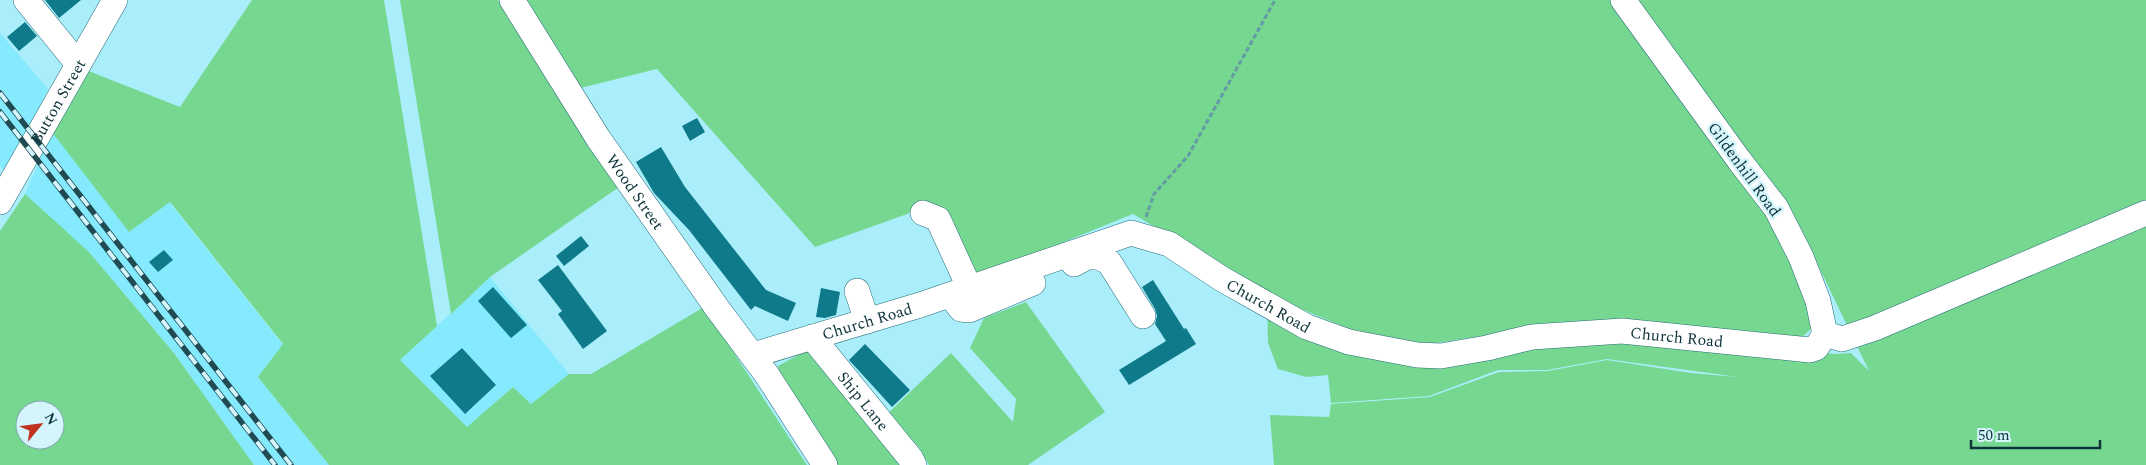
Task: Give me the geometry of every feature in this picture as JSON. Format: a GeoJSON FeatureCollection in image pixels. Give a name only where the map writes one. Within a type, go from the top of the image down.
{"type":"FeatureCollection","features":[{"type":"Feature","properties":{"kind":"street"},"geometry":{"type":"LineString","coordinates":[[26,0],[78,64]]}},
{"type":"Feature","properties":{"kind":"street","name":"Button Street"},"geometry":{"type":"LineString","coordinates":[[0,202],[116,0]]}},
{"type":"Feature","properties":{"kind":"street","name":"Wood Street"},"geometry":{"type":"LineString","coordinates":[[512,0],[598,138],[708,297],[767,375],[825,465]]}},
{"type":"Feature","properties":{"kind":"street","name":"Gildenhill Road"},"geometry":{"type":"LineString","coordinates":[[1623,0],[1727,145],[1776,208],[1801,258],[1818,301],[1818,342]]}},
{"type":"Feature","properties":{"kind":"street"},"geometry":{"type":"LineString","coordinates":[[923,213],[938,219],[960,292],[961,309],[969,310],[1043,280],[1087,257],[1098,257],[1109,262],[1143,316]]}},
{"type":"Feature","properties":{"kind":"street","name":"Church Road"},"geometry":{"type":"LineString","coordinates":[[753,355],[960,292],[1131,233],[1140,234],[1169,244],[1222,279],[1307,326],[1349,342],[1417,355],[1441,356],[1532,337],[1622,331],[1818,342],[1842,339],[1875,328],[2146,213]]}},
{"type":"Feature","properties":{"kind":"street"},"geometry":{"type":"LineString","coordinates":[[858,291],[867,321]]}},
{"type":"Feature","properties":{"kind":"street","name":"Ship Lane"},"geometry":{"type":"LineString","coordinates":[[812,337],[914,465]]}},
{"type":"Feature","properties":{"kind":"path"},"geometry":{"type":"LineString","coordinates":[[1140,234],[1154,194],[1188,156],[1275,0]]}},
{"type":"Feature","properties":{"kind":"shaded area"},"geometry":{"type":"Polygon","coordinates":[[[0,33],[48,89],[8,175],[0,166],[0,33]]]}},
{"type":"Feature","properties":{"kind":"shaded area"},"geometry":{"type":"Polygon","coordinates":[[[60,115],[129,232],[169,202],[283,345],[258,377],[329,465],[254,465],[174,353],[89,252],[23,198],[60,115]]]}},
{"type":"Feature","properties":{"kind":"shaded area"},"geometry":{"type":"Polygon","coordinates":[[[490,277],[569,374],[531,404],[513,387],[467,428],[400,360],[490,277]]]}},
{"type":"Feature","properties":{"kind":"green space"},"geometry":{"type":"Polygon","coordinates":[[[252,0],[384,0],[437,326],[400,360],[467,427],[513,387],[531,404],[569,374],[591,374],[704,307],[807,465],[329,465],[258,377],[283,344],[170,202],[129,232],[48,127],[86,70],[180,107],[252,0]]]}},
{"type":"Feature","properties":{"kind":"green space"},"geometry":{"type":"Polygon","coordinates":[[[400,0],[498,0],[619,187],[490,277],[451,314],[400,0]]]}},
{"type":"Feature","properties":{"kind":"green space"},"geometry":{"type":"Polygon","coordinates":[[[522,0],[1614,0],[1767,215],[1802,277],[1812,328],[1797,342],[1540,327],[1423,345],[1359,333],[1279,300],[1133,214],[970,280],[935,204],[815,247],[657,69],[577,89],[522,0]]]}},
{"type":"Feature","properties":{"kind":"green space"},"geometry":{"type":"Polygon","coordinates":[[[1626,0],[2146,0],[2146,465],[1274,465],[1270,415],[1329,417],[1331,404],[1430,397],[1499,372],[1548,371],[1607,360],[1691,373],[1738,377],[1607,359],[1547,370],[1498,370],[1429,396],[1331,403],[1328,375],[1306,377],[1278,369],[1268,343],[1267,305],[1379,349],[1532,338],[1810,351],[1834,354],[1851,353],[1869,371],[1815,259],[1626,0]]]}},
{"type":"Feature","properties":{"kind":"green space"},"geometry":{"type":"Polygon","coordinates":[[[25,194],[89,252],[174,353],[254,465],[0,465],[0,231],[25,194]]]}},
{"type":"Feature","properties":{"kind":"green space"},"geometry":{"type":"Polygon","coordinates":[[[1026,302],[1105,412],[1028,465],[929,465],[918,446],[886,415],[951,353],[1013,422],[1016,399],[970,348],[984,318],[1026,302]]]}},
{"type":"Feature","properties":{"kind":"green space"},"geometry":{"type":"Polygon","coordinates":[[[813,347],[906,465],[831,465],[781,381],[778,366],[813,347]]]}},
{"type":"Feature","properties":{"kind":"building"},"geometry":{"type":"Polygon","coordinates":[[[45,0],[81,0],[59,18],[45,0]]]}},
{"type":"Feature","properties":{"kind":"building"},"geometry":{"type":"Polygon","coordinates":[[[25,22],[37,36],[19,51],[7,37],[25,22]]]}},
{"type":"Feature","properties":{"kind":"building"},"geometry":{"type":"Polygon","coordinates":[[[697,118],[705,132],[690,141],[682,126],[697,118]]]}},
{"type":"Feature","properties":{"kind":"building"},"geometry":{"type":"Polygon","coordinates":[[[661,147],[685,187],[766,290],[796,303],[788,321],[755,306],[751,310],[689,230],[654,193],[636,162],[661,147]]]}},
{"type":"Feature","properties":{"kind":"building"},"geometry":{"type":"Polygon","coordinates":[[[581,236],[589,246],[564,266],[556,256],[581,236]]]}},
{"type":"Feature","properties":{"kind":"building"},"geometry":{"type":"Polygon","coordinates":[[[164,250],[173,260],[158,272],[149,262],[164,250]]]}},
{"type":"Feature","properties":{"kind":"building"},"geometry":{"type":"Polygon","coordinates":[[[558,265],[607,331],[583,349],[558,314],[562,311],[538,280],[558,265]]]}},
{"type":"Feature","properties":{"kind":"building"},"geometry":{"type":"Polygon","coordinates":[[[1153,280],[1184,329],[1186,328],[1196,344],[1129,385],[1119,370],[1166,341],[1155,324],[1157,316],[1155,309],[1142,287],[1153,280]]]}},
{"type":"Feature","properties":{"kind":"building"},"geometry":{"type":"Polygon","coordinates":[[[493,287],[527,325],[511,338],[478,301],[493,287]]]}},
{"type":"Feature","properties":{"kind":"building"},"geometry":{"type":"Polygon","coordinates":[[[821,288],[840,292],[836,315],[825,318],[816,317],[821,288]]]}},
{"type":"Feature","properties":{"kind":"building"},"geometry":{"type":"Polygon","coordinates":[[[865,344],[910,390],[892,407],[849,360],[865,344]]]}},
{"type":"Feature","properties":{"kind":"building"},"geometry":{"type":"Polygon","coordinates":[[[462,348],[496,385],[465,414],[430,376],[462,348]]]}},
{"type":"Feature","properties":{"kind":"railway"},"geometry":{"type":"LineString","coordinates":[[0,93],[291,465]]}},
{"type":"Feature","properties":{"kind":"railway"},"geometry":{"type":"LineString","coordinates":[[0,112],[275,465]]}}]}
